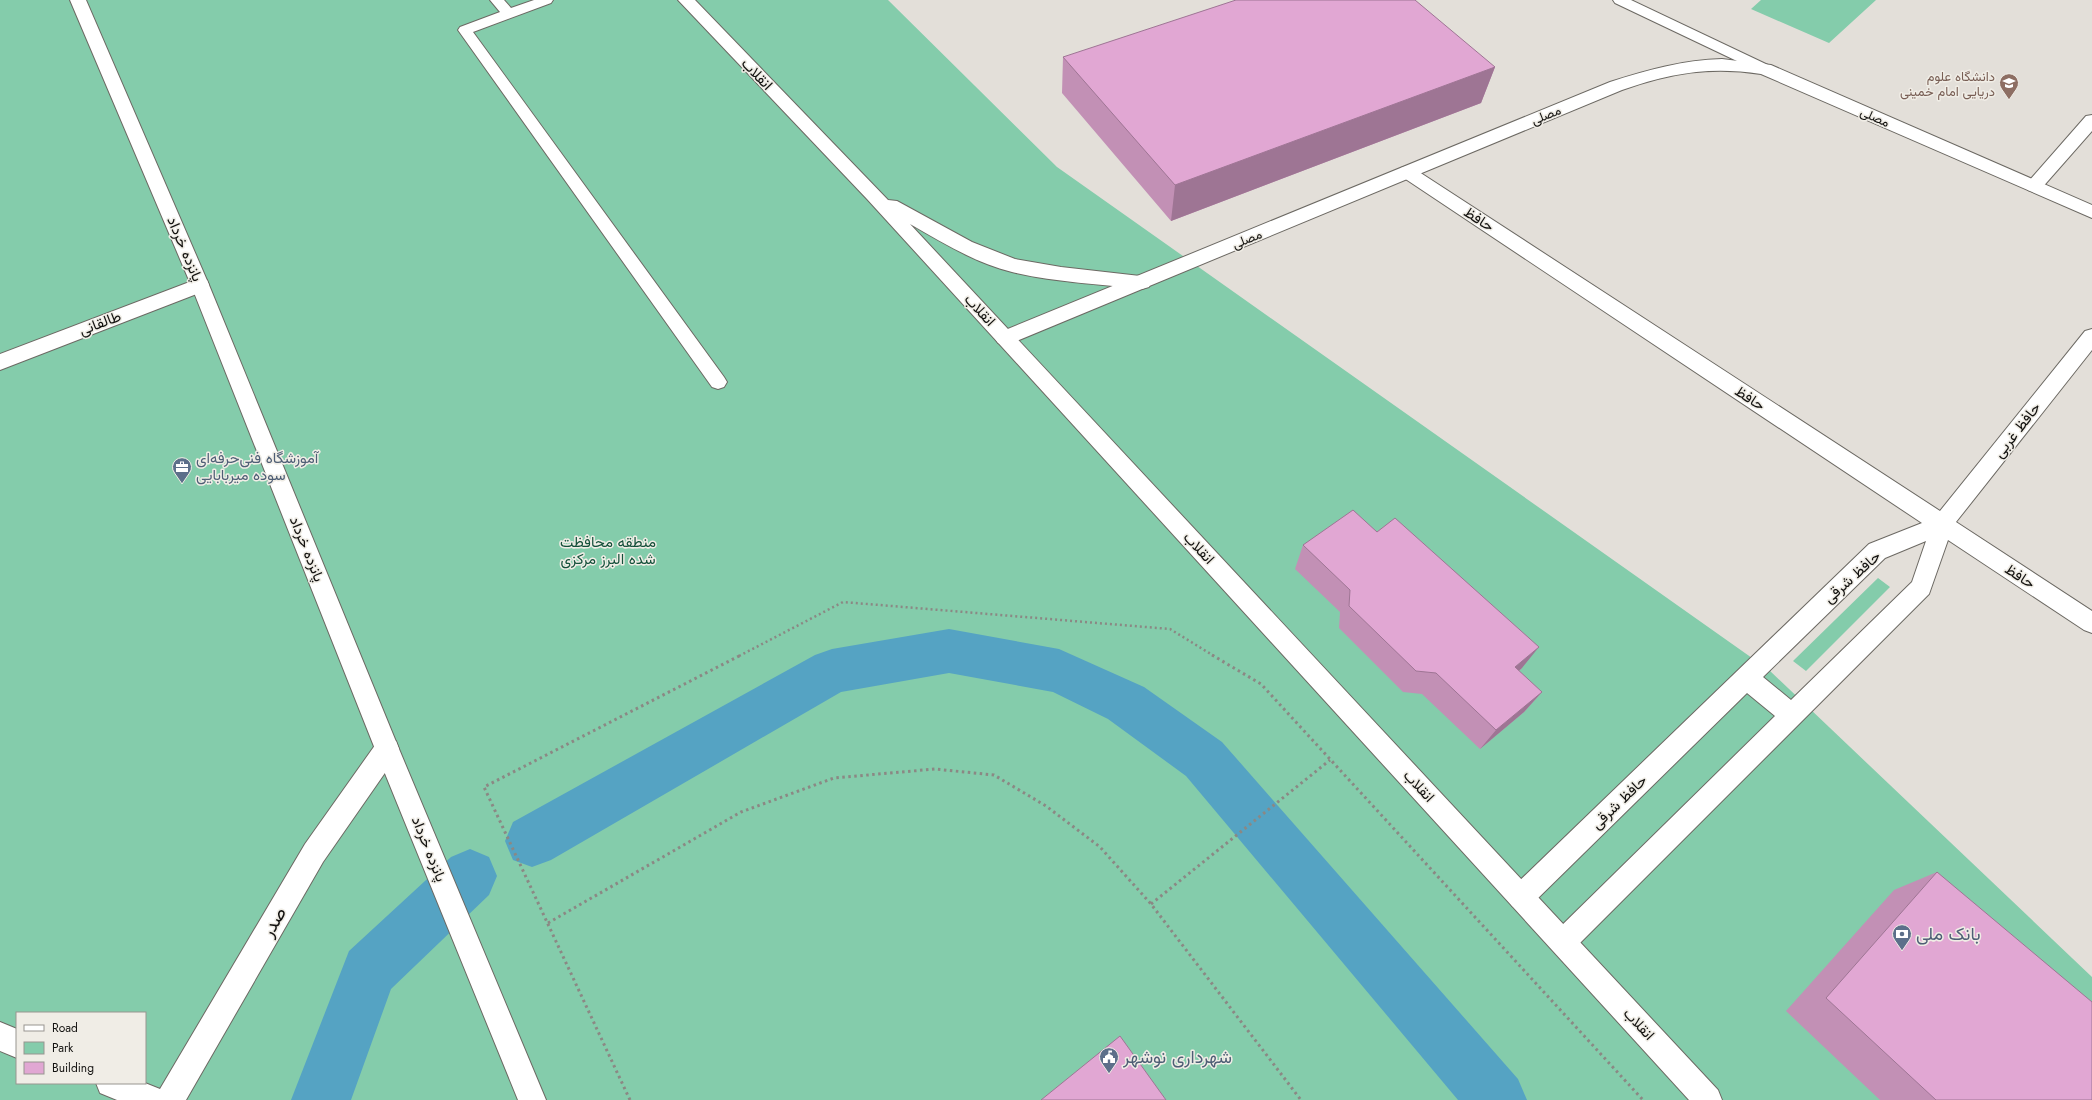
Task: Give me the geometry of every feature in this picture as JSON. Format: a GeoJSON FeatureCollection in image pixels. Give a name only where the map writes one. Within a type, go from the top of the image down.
{"type":"FeatureCollection","features":[{"type":"Feature","properties":{"kind":"street","name":"پانزده خرداد"},"geometry":{"type":"LineString","coordinates":[[78,0],[200,285],[387,749],[532,1100]]}},
{"type":"Feature","properties":{"kind":"street","name":"انقلاب"},"geometry":{"type":"LineString","coordinates":[[686,0],[872,195],[1005,338],[1708,1100]]}},
{"type":"Feature","properties":{"kind":"street","name":"مصلی"},"geometry":{"type":"LineString","coordinates":[[1005,338],[1616,86],[1648,75],[1685,66],[1723,64],[1765,69],[2092,212]]}},
{"type":"Feature","properties":{"kind":"street"},"geometry":{"type":"LineString","coordinates":[[2034,186],[2092,120]]}},
{"type":"Feature","properties":{"kind":"street","name":"حافظ"},"geometry":{"type":"LineString","coordinates":[[1407,172],[2092,623]]}},
{"type":"Feature","properties":{"kind":"street"},"geometry":{"type":"LineString","coordinates":[[872,195],[966,247],[1012,265],[1061,274],[1142,282]]}},
{"type":"Feature","properties":{"kind":"street","name":"طالقانی"},"geometry":{"type":"LineString","coordinates":[[0,362],[200,285]]}},
{"type":"Feature","properties":{"kind":"street","name":"حافظ غربی"},"geometry":{"type":"LineString","coordinates":[[1942,524],[2092,336]]}},
{"type":"Feature","properties":{"kind":"street"},"geometry":{"type":"LineString","coordinates":[[1563,942],[1921,587],[1942,524]]}},
{"type":"Feature","properties":{"kind":"street","name":"حافظ شرقی"},"geometry":{"type":"LineString","coordinates":[[1521,897],[1877,551],[1942,524]]}},
{"type":"Feature","properties":{"kind":"street"},"geometry":{"type":"LineString","coordinates":[[1746,678],[1792,716]]}},
{"type":"Feature","properties":{"kind":"street","name":"صدر"},"geometry":{"type":"LineString","coordinates":[[170,1100],[314,853],[387,749]]}},
{"type":"Feature","properties":{"kind":"street"},"geometry":{"type":"LineString","coordinates":[[0,1036],[16,1044]]}},
{"type":"Feature","properties":{"kind":"street"},"geometry":{"type":"LineString","coordinates":[[112,1084],[151,1100]]}},
{"type":"Feature","properties":{"kind":"lane"},"geometry":{"type":"LineString","coordinates":[[497,0],[508,14]]}},
{"type":"Feature","properties":{"kind":"lane"},"geometry":{"type":"LineString","coordinates":[[546,0],[465,30],[718,382]]}},
{"type":"Feature","properties":{"kind":"lane"},"geometry":{"type":"LineString","coordinates":[[1620,0],[1765,69]]}},
{"type":"Feature","properties":{"kind":"path"},"geometry":{"type":"LineString","coordinates":[[630,1100],[484,787],[843,602],[1170,629],[1260,684],[1643,1100]]}},
{"type":"Feature","properties":{"kind":"path"},"geometry":{"type":"LineString","coordinates":[[1151,904],[1277,801],[1330,760]]}},
{"type":"Feature","properties":{"kind":"path"},"geometry":{"type":"LineString","coordinates":[[548,923],[741,812],[834,778],[935,769],[994,775],[1046,806],[1100,847],[1151,904],[1301,1100]]}},
{"type":"Feature","properties":{"kind":"green space","name":"منطقه محافظت شده البرز مرکزی"},"geometry":{"type":"Polygon","coordinates":[[[0,0],[888,0],[1057,167],[1769,670],[2092,977],[2092,1100],[0,1100],[0,0]]]}},
{"type":"Feature","properties":{"kind":"green space"},"geometry":{"type":"Polygon","coordinates":[[[1761,0],[1876,0],[1829,43],[1751,9],[1761,0]]]}},
{"type":"Feature","properties":{"kind":"green space"},"geometry":{"type":"Polygon","coordinates":[[[1878,578],[1890,587],[1806,671],[1793,661],[1878,578]]]}},
{"type":"Feature","properties":{"kind":"building"},"geometry":{"type":"Polygon","coordinates":[[[1236,0],[1415,0],[1495,67],[1175,185],[1063,57],[1236,0]]]}},
{"type":"Feature","properties":{"kind":"building"},"geometry":{"type":"Polygon","coordinates":[[[1353,510],[1377,532],[1395,518],[1539,647],[1515,667],[1542,692],[1496,730],[1436,673],[1416,671],[1349,606],[1350,590],[1303,545],[1353,510]]]}},
{"type":"Feature","properties":{"kind":"building","name":"بانک ملی"},"geometry":{"type":"Polygon","coordinates":[[[1937,872],[2092,1002],[2092,1100],[1936,1100],[1826,998],[1937,872]]]}},
{"type":"Feature","properties":{"kind":"building","name":"شهرداری نوشهر"},"geometry":{"type":"Polygon","coordinates":[[[1120,1036],[1166,1100],[1041,1100],[1120,1036]]]}},
{"type":"Feature","properties":{"kind":"waterway"},"geometry":{"type":"LineString","coordinates":[[532,841],[832,671],[949,651],[1059,671],[1126,703],[1204,759],[1497,1100]]}},
{"type":"Feature","properties":{"kind":"waterway"},"geometry":{"type":"LineString","coordinates":[[321,1100],[369,971],[470,876]]}},
{"type":"Feature","properties":{"kind":"place","name":"دانشگاه علوم دریایی امام خمینی"},"geometry":{"type":"Point","coordinates":[2009,100]}},
{"type":"Feature","properties":{"kind":"place","name":"آموزشگاه فنی‌حرفه‌ای سوده میربابایی"},"geometry":{"type":"Point","coordinates":[182,484]}},
{"type":"Feature","properties":{"kind":"place","name":"بانک ملی"},"geometry":{"type":"Point","coordinates":[1902,951]}},
{"type":"Feature","properties":{"kind":"place","name":"شهرداری نوشهر"},"geometry":{"type":"Point","coordinates":[1109,1074]}}]}
